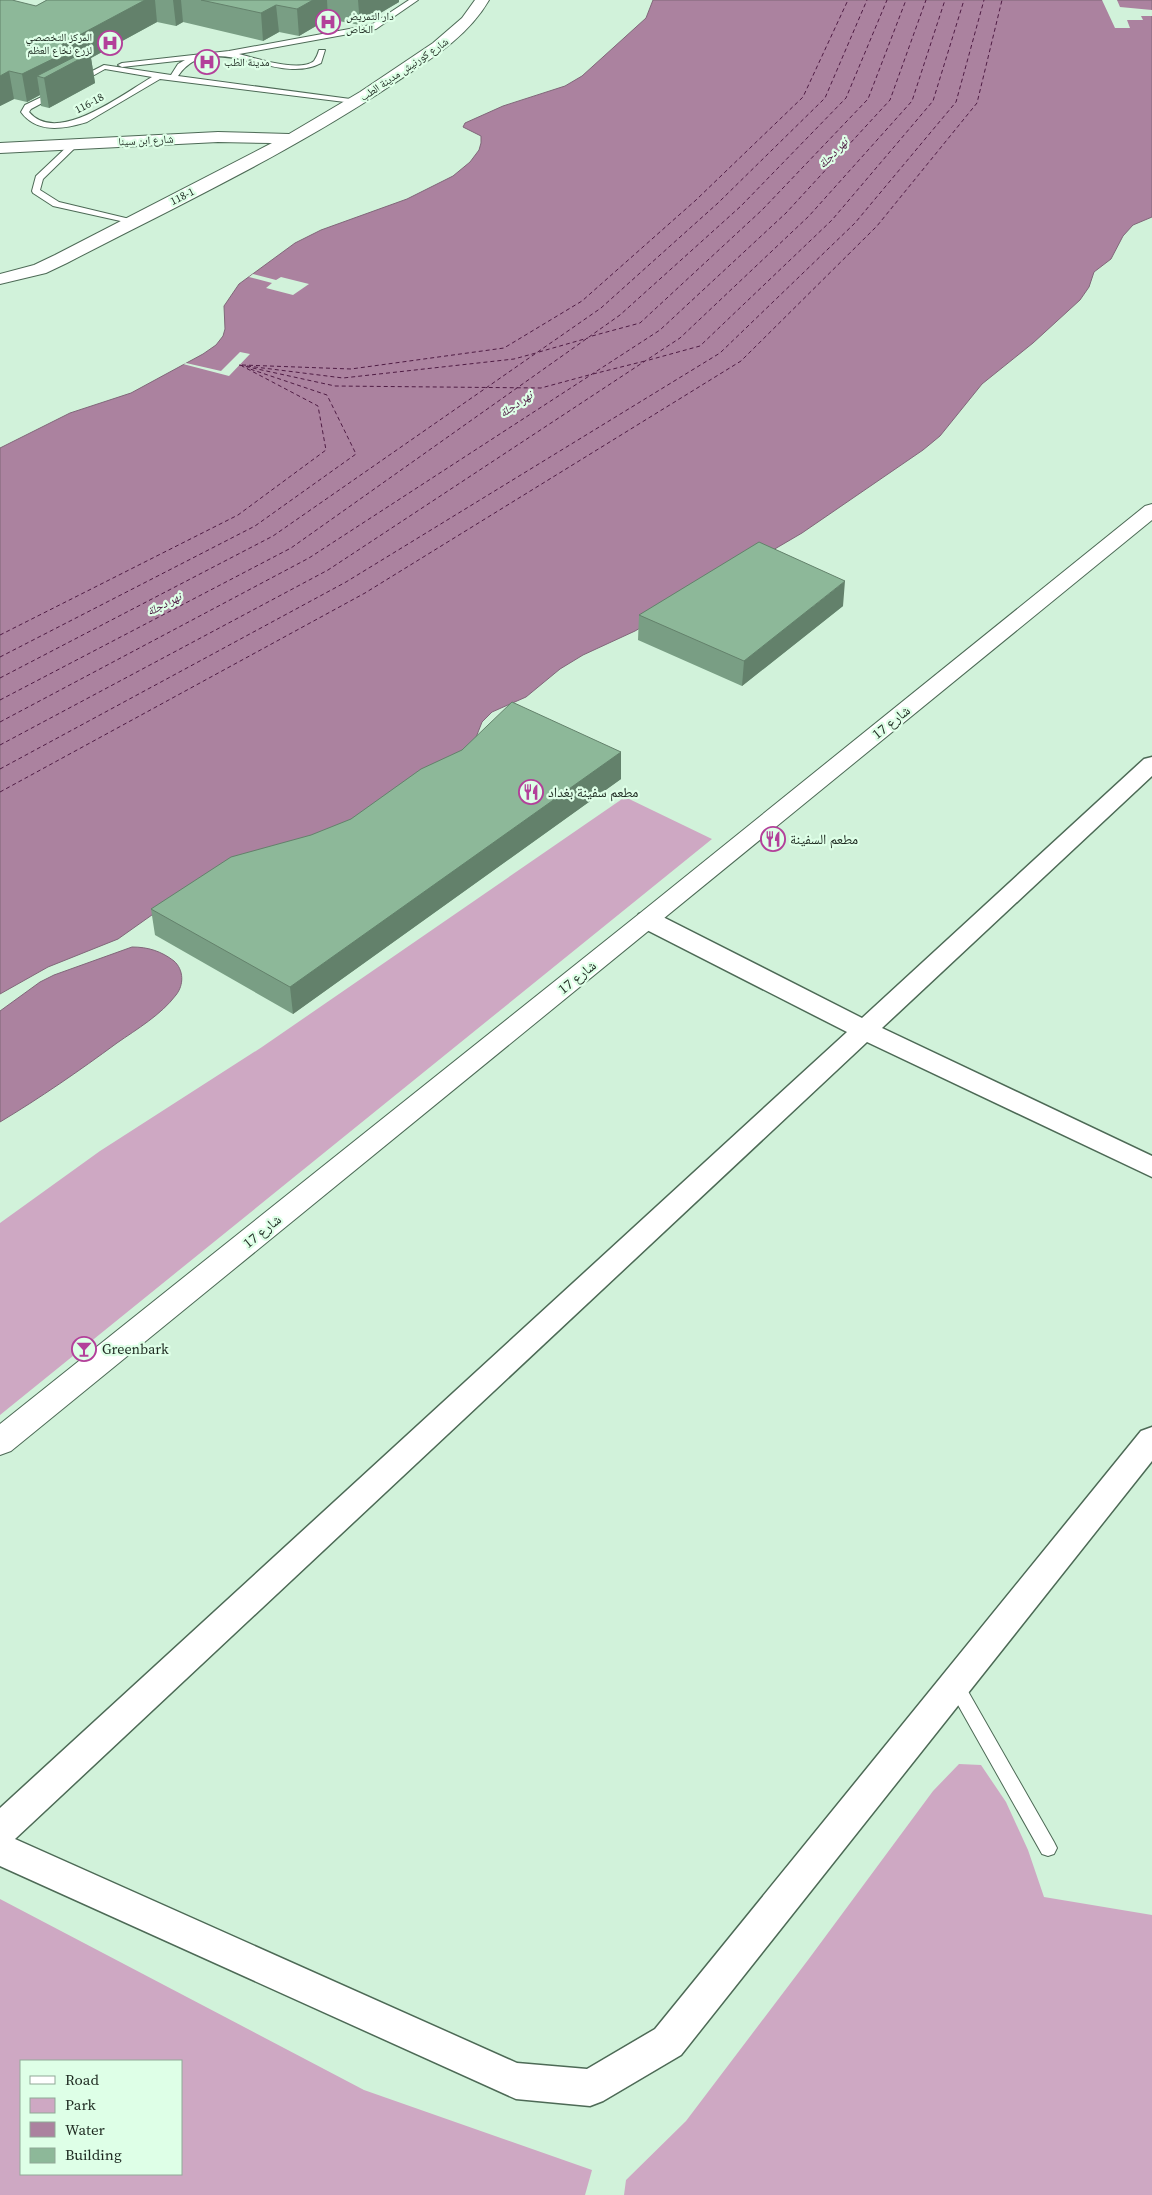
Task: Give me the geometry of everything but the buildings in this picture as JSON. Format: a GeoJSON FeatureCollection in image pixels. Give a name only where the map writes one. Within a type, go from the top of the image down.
{"type":"FeatureCollection","features":[{"type":"Feature","properties":{"kind":"street","name":"شارع كورنيش مدينة الطب"},"geometry":{"type":"LineString","coordinates":[[353,95],[451,37],[471,17],[482,0]]}},
{"type":"Feature","properties":{"kind":"street","name":"118-1"},"geometry":{"type":"LineString","coordinates":[[0,279],[40,269],[292,139],[353,95]]}},
{"type":"Feature","properties":{"kind":"street","name":"شارع ابن سينا"},"geometry":{"type":"LineString","coordinates":[[0,148],[218,137],[292,139]]}},
{"type":"Feature","properties":{"kind":"street","name":"شارع 17"},"geometry":{"type":"LineString","coordinates":[[0,1442],[648,920],[1152,510]]}},
{"type":"Feature","properties":{"kind":"street"},"geometry":{"type":"LineString","coordinates":[[0,1830],[1152,764]]}},
{"type":"Feature","properties":{"kind":"street"},"geometry":{"type":"LineString","coordinates":[[648,920],[864,1030],[1152,1168]]}},
{"type":"Feature","properties":{"kind":"street"},"geometry":{"type":"LineString","coordinates":[[0,1849],[516,2081],[590,2088],[668,2042],[1151,1442]]}},
{"type":"Feature","properties":{"kind":"lane"},"geometry":{"type":"LineString","coordinates":[[104,67],[229,53],[373,27],[414,0]]}},
{"type":"Feature","properties":{"kind":"lane"},"geometry":{"type":"LineString","coordinates":[[229,53],[272,65],[296,67],[318,61],[322,57],[322,52]]}},
{"type":"Feature","properties":{"kind":"lane"},"geometry":{"type":"LineString","coordinates":[[173,78],[181,66],[196,57]]}},
{"type":"Feature","properties":{"kind":"lane"},"geometry":{"type":"LineString","coordinates":[[104,67],[173,78],[353,95]]}},
{"type":"Feature","properties":{"kind":"lane","name":"116-18"},"geometry":{"type":"LineString","coordinates":[[69,85],[104,67]]}},
{"type":"Feature","properties":{"kind":"lane","name":"116-18"},"geometry":{"type":"LineString","coordinates":[[60,90],[28,107],[25,112],[28,118],[44,124],[74,124],[159,76]]}},
{"type":"Feature","properties":{"kind":"lane"},"geometry":{"type":"LineString","coordinates":[[75,144],[39,178],[36,191],[56,204],[131,222]]}},
{"type":"Feature","properties":{"kind":"lane"},"geometry":{"type":"LineString","coordinates":[[955,1684],[1048,1848]]}},
{"type":"Feature","properties":{"kind":"green space"},"geometry":{"type":"Polygon","coordinates":[[[625,797],[712,839],[0,1415],[0,1223],[100,1151],[262,1047],[625,797]]]}},
{"type":"Feature","properties":{"kind":"green space"},"geometry":{"type":"Polygon","coordinates":[[[959,1764],[981,1765],[1006,1802],[1028,1850],[1044,1897],[1152,1915],[1152,2195],[624,2195],[626,2180],[686,2121],[933,1791],[959,1764]]]}},
{"type":"Feature","properties":{"kind":"green space"},"geometry":{"type":"Polygon","coordinates":[[[0,1899],[364,2090],[592,2170],[585,2195],[0,2195],[0,1899]]]}},
{"type":"Feature","properties":{"kind":"water","name":"نهر دجلة"},"geometry":{"type":"Polygon","coordinates":[[[653,0],[1152,0],[1152,217],[1133,225],[1123,236],[1111,259],[1094,272],[1089,287],[1080,300],[1033,343],[982,384],[940,436],[923,450],[802,533],[635,631],[583,655],[560,669],[526,697],[492,712],[482,722],[475,740],[470,770],[166,905],[118,939],[48,967],[0,994],[0,448],[70,413],[131,393],[203,354],[216,345],[223,336],[225,329],[224,306],[239,284],[295,243],[321,230],[407,199],[453,176],[470,162],[479,150],[481,143],[481,136],[463,127],[465,123],[503,106],[565,86],[582,76],[646,18],[653,0]]]}},
{"type":"Feature","properties":{"kind":"water"},"geometry":{"type":"Polygon","coordinates":[[[132,947],[154,950],[174,961],[180,969],[182,978],[176,995],[163,1009],[141,1027],[0,1122],[0,1011],[40,982],[54,975],[132,947]]]}},
{"type":"Feature","properties":{"kind":"pier"},"geometry":{"type":"Polygon","coordinates":[[[1102,0],[1117,0],[1120,7],[1152,10],[1152,16],[1141,16],[1143,20],[1127,20],[1130,28],[1115,28],[1102,0]]]}},
{"type":"Feature","properties":{"kind":"pier"},"geometry":{"type":"Polygon","coordinates":[[[253,274],[276,280],[281,277],[309,284],[293,295],[266,288],[272,283],[249,277],[253,274]]]}},
{"type":"Feature","properties":{"kind":"pier"},"geometry":{"type":"Polygon","coordinates":[[[240,352],[250,354],[229,376],[183,364],[186,363],[221,371],[240,352]]]}},
{"type":"Feature","properties":{"kind":"ferry route"},"geometry":{"type":"LineString","coordinates":[[242,365],[351,369],[504,348],[582,301],[696,200],[803,97],[848,0]]}},
{"type":"Feature","properties":{"kind":"ferry route"},"geometry":{"type":"LineString","coordinates":[[487,387],[601,308],[718,203],[825,98],[867,0]]}},
{"type":"Feature","properties":{"kind":"ferry route"},"geometry":{"type":"LineString","coordinates":[[587,338],[620,315],[741,206],[846,98],[887,0]]}},
{"type":"Feature","properties":{"kind":"ferry route"},"geometry":{"type":"LineString","coordinates":[[592,336],[640,323],[762,210],[868,99],[906,0]]}},
{"type":"Feature","properties":{"kind":"ferry route"},"geometry":{"type":"LineString","coordinates":[[0,722],[309,558],[660,330],[786,213],[890,100],[926,0]]}},
{"type":"Feature","properties":{"kind":"ferry route"},"geometry":{"type":"LineString","coordinates":[[0,745],[328,570],[680,338],[809,216],[912,101],[945,0]]}},
{"type":"Feature","properties":{"kind":"ferry route"},"geometry":{"type":"LineString","coordinates":[[649,360],[700,346],[832,220],[933,101],[964,0]]}},
{"type":"Feature","properties":{"kind":"ferry route"},"geometry":{"type":"LineString","coordinates":[[0,769],[346,582],[720,353],[855,223],[956,102],[984,0]]}},
{"type":"Feature","properties":{"kind":"ferry route"},"geometry":{"type":"LineString","coordinates":[[0,792],[365,593],[741,361],[877,226],[977,103],[1002,0]]}},
{"type":"Feature","properties":{"kind":"ferry route"},"geometry":{"type":"LineString","coordinates":[[517,388],[587,338]]}},
{"type":"Feature","properties":{"kind":"ferry route"},"geometry":{"type":"LineString","coordinates":[[539,352],[587,338]]}},
{"type":"Feature","properties":{"kind":"ferry route"},"geometry":{"type":"LineString","coordinates":[[247,366],[343,378],[514,359],[536,353]]}},
{"type":"Feature","properties":{"kind":"ferry route"},"geometry":{"type":"LineString","coordinates":[[593,374],[645,361]]}},
{"type":"Feature","properties":{"kind":"ferry route"},"geometry":{"type":"LineString","coordinates":[[239,365],[335,386],[487,387]]}},
{"type":"Feature","properties":{"kind":"ferry route"},"geometry":{"type":"LineString","coordinates":[[0,635],[238,515],[326,450],[318,406],[242,366]]}},
{"type":"Feature","properties":{"kind":"ferry route"},"geometry":{"type":"LineString","coordinates":[[0,657],[255,526],[356,454],[327,395],[247,368]]}},
{"type":"Feature","properties":{"kind":"ferry route"},"geometry":{"type":"LineString","coordinates":[[517,388],[541,388],[589,375]]}},
{"type":"Feature","properties":{"kind":"ferry route"},"geometry":{"type":"LineString","coordinates":[[0,678],[273,536],[487,387]]}},
{"type":"Feature","properties":{"kind":"ferry route"},"geometry":{"type":"LineString","coordinates":[[487,387],[517,388]]}},
{"type":"Feature","properties":{"kind":"ferry route"},"geometry":{"type":"LineString","coordinates":[[0,700],[291,548],[517,388]]}},
{"type":"Feature","properties":{"kind":"place","name":"دار التمريض الخاص"},"geometry":{"type":"Point","coordinates":[328,22]}},
{"type":"Feature","properties":{"kind":"place","name":"المركز التخصصي لزرع نخاع العظم"},"geometry":{"type":"Point","coordinates":[110,43]}},
{"type":"Feature","properties":{"kind":"place","name":"مدينة الطب"},"geometry":{"type":"Point","coordinates":[207,62]}},
{"type":"Feature","properties":{"kind":"place","name":"مطعم سفينة بغداد"},"geometry":{"type":"Point","coordinates":[531,792]}},
{"type":"Feature","properties":{"kind":"place","name":"مطعم السفينة"},"geometry":{"type":"Point","coordinates":[773,839]}},
{"type":"Feature","properties":{"kind":"place","name":"Greenbark"},"geometry":{"type":"Point","coordinates":[84,1349]}}]}
